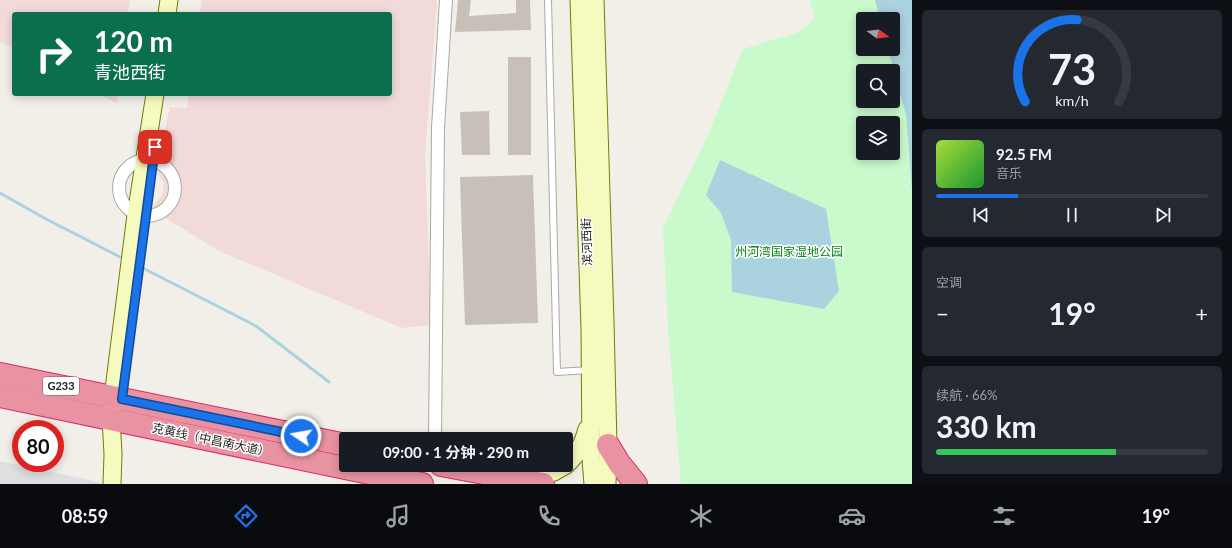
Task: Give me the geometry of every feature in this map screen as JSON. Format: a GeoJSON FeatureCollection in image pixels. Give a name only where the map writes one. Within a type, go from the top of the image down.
{"type":"FeatureCollection","features":[{"type":"Feature","properties":{"kind":"highway","name":"克黄线（中昌南大道）"},"geometry":{"type":"LineString","coordinates":[[0,374],[339,444]]}},
{"type":"Feature","properties":{"kind":"highway","name":"克黄线（中昌南大道）"},"geometry":{"type":"LineString","coordinates":[[0,396],[422,484]]}},
{"type":"Feature","properties":{"kind":"highway"},"geometry":{"type":"LineString","coordinates":[[608,445],[619,464],[636,484]]}},
{"type":"Feature","properties":{"kind":"highway"},"geometry":{"type":"LineString","coordinates":[[478,472],[535,483]]}},
{"type":"Feature","properties":{"kind":"main road"},"geometry":{"type":"LineString","coordinates":[[166,12],[169,0]]}},
{"type":"Feature","properties":{"kind":"main road"},"geometry":{"type":"LineString","coordinates":[[175,12],[177,0]]}},
{"type":"Feature","properties":{"kind":"main road","name":"滨河西街"},"geometry":{"type":"LineString","coordinates":[[579,0],[591,370],[591,459],[593,484]]}},
{"type":"Feature","properties":{"kind":"main road","name":"滨河西街"},"geometry":{"type":"LineString","coordinates":[[595,0],[608,445],[607,484]]}},
{"type":"Feature","properties":{"kind":"main road"},"geometry":{"type":"LineString","coordinates":[[112,484],[117,398],[149,160],[154,96]]}},
{"type":"Feature","properties":{"kind":"main road"},"geometry":{"type":"LineString","coordinates":[[149,160],[163,96]]}},
{"type":"Feature","properties":{"kind":"main road"},"geometry":{"type":"LineString","coordinates":[[573,459],[585,438],[591,415]]}},
{"type":"Feature","properties":{"kind":"main road"},"geometry":{"type":"LineString","coordinates":[[535,483],[554,472]]}},
{"type":"Feature","properties":{"kind":"street"},"geometry":{"type":"LineString","coordinates":[[435,432],[438,128],[446,0]]}},
{"type":"Feature","properties":{"kind":"street"},"geometry":{"type":"LineString","coordinates":[[139,161],[158,161],[166,166],[172,173],[176,191],[168,208],[160,214],[152,217],[141,216],[126,208],[121,200],[118,190],[119,180],[130,165],[139,161]]}},
{"type":"Feature","properties":{"kind":"lane"},"geometry":{"type":"LineString","coordinates":[[548,0],[557,372],[591,370]]}},
{"type":"Feature","properties":{"kind":"shaded area"},"geometry":{"type":"Polygon","coordinates":[[[0,0],[130,0],[128,12],[12,12],[12,48],[0,42],[0,0]]]}},
{"type":"Feature","properties":{"kind":"shaded area"},"geometry":{"type":"Polygon","coordinates":[[[202,0],[437,0],[425,155],[431,325],[402,328],[219,251],[151,209],[162,195],[164,182],[156,171],[170,107],[187,108],[189,96],[392,96],[392,12],[200,12],[202,0]]]}},
{"type":"Feature","properties":{"kind":"shaded area"},"geometry":{"type":"Polygon","coordinates":[[[103,96],[118,96],[117,104],[103,96]]]}},
{"type":"Feature","properties":{"kind":"shaded area"},"geometry":{"type":"Polygon","coordinates":[[[0,461],[12,464],[12,472],[52,472],[99,482],[99,484],[0,484],[0,461]]]}},
{"type":"Feature","properties":{"kind":"green space","name":"州河湾国家湿地公园"},"geometry":{"type":"Polygon","coordinates":[[[810,0],[912,0],[912,484],[681,484],[668,327],[663,228],[707,137],[743,49],[796,33],[815,19],[810,0]]]}},
{"type":"Feature","properties":{"kind":"water"},"geometry":{"type":"Polygon","coordinates":[[[875,0],[912,0],[912,190],[906,115],[900,93],[900,64],[892,64],[890,56],[900,56],[900,12],[878,12],[875,0]]]}},
{"type":"Feature","properties":{"kind":"water"},"geometry":{"type":"Polygon","coordinates":[[[720,160],[826,209],[839,291],[824,309],[732,292],[731,240],[721,213],[706,195],[720,160]]]}},
{"type":"Feature","properties":{"kind":"building"},"geometry":{"type":"Polygon","coordinates":[[[458,0],[471,0],[469,16],[516,13],[516,0],[530,0],[531,30],[455,32],[458,0]]]}},
{"type":"Feature","properties":{"kind":"building"},"geometry":{"type":"Polygon","coordinates":[[[508,57],[531,57],[531,155],[508,155],[508,57]]]}},
{"type":"Feature","properties":{"kind":"building"},"geometry":{"type":"Polygon","coordinates":[[[489,111],[490,155],[462,155],[460,112],[489,111]]]}},
{"type":"Feature","properties":{"kind":"building"},"geometry":{"type":"Polygon","coordinates":[[[533,175],[538,323],[465,325],[460,177],[533,175]]]}},
{"type":"Feature","properties":{"kind":"waterway"},"geometry":{"type":"LineString","coordinates":[[0,193],[46,219],[124,259]]}},
{"type":"Feature","properties":{"kind":"waterway"},"geometry":{"type":"LineString","coordinates":[[135,264],[256,326],[329,382]]}},
{"type":"Feature","properties":{"kind":"route"},"geometry":{"type":"LineString","coordinates":[[155,147],[141,244],[122,399],[301,436]]}}]}
